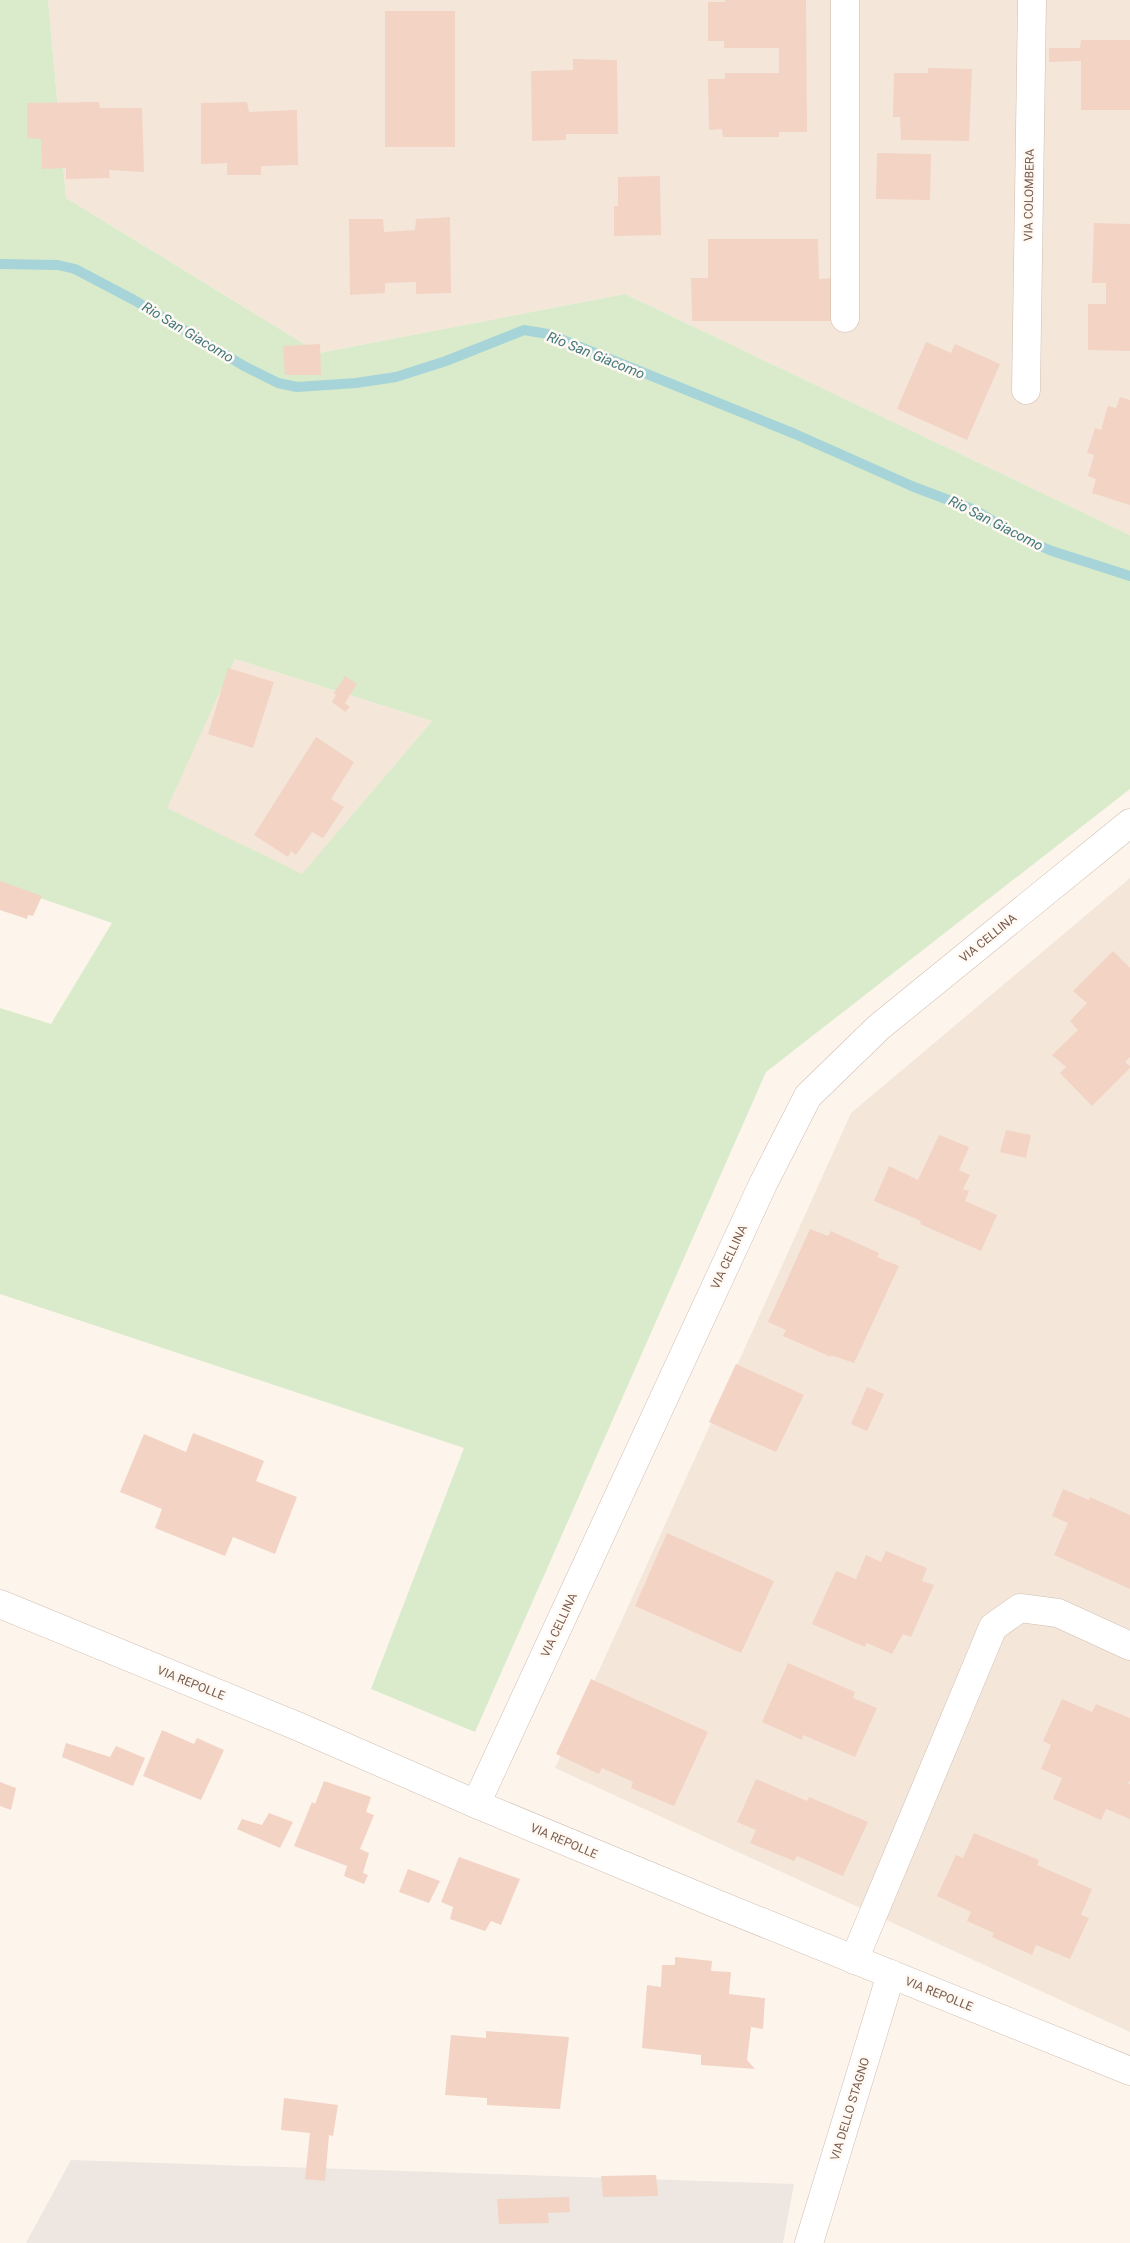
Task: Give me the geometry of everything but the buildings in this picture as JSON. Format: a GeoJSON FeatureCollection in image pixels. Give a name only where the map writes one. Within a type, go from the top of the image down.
{"type":"FeatureCollection","features":[{"type":"Feature","properties":{"kind":"street"},"geometry":{"type":"LineString","coordinates":[[845,0],[845,318]]}},
{"type":"Feature","properties":{"kind":"street","name":"VIA COLOMBERA"},"geometry":{"type":"LineString","coordinates":[[1026,390],[1032,0]]}},
{"type":"Feature","properties":{"kind":"street","name":"VIA CELLINA"},"geometry":{"type":"LineString","coordinates":[[476,1804],[762,1184],[808,1096],[879,1027],[1130,823]]}},
{"type":"Feature","properties":{"kind":"street","name":"VIA REPOLLE"},"geometry":{"type":"LineString","coordinates":[[0,1604],[297,1726],[476,1804],[854,1960],[1130,2071]]}},
{"type":"Feature","properties":{"kind":"street"},"geometry":{"type":"LineString","coordinates":[[854,1960],[993,1627],[1020,1608],[1058,1614],[1130,1646]]}},
{"type":"Feature","properties":{"kind":"street","name":"VIA DELLO STAGNO"},"geometry":{"type":"LineString","coordinates":[[809,2243],[891,1974]]}},
{"type":"Feature","properties":{"kind":"shaded area"},"geometry":{"type":"Polygon","coordinates":[[[48,0],[1130,0],[1130,535],[625,294],[319,353],[66,198],[48,0]]]}},
{"type":"Feature","properties":{"kind":"shaded area"},"geometry":{"type":"Polygon","coordinates":[[[235,659],[432,721],[302,875],[166,808],[235,659]]]}},
{"type":"Feature","properties":{"kind":"shaded area"},"geometry":{"type":"Polygon","coordinates":[[[1130,878],[1130,2032],[555,1768],[851,1113],[1130,878]]]}},
{"type":"Feature","properties":{"kind":"shaded area"},"geometry":{"type":"Polygon","coordinates":[[[71,2160],[794,2184],[783,2243],[26,2243],[71,2160]]]}},
{"type":"Feature","properties":{"kind":"green space"},"geometry":{"type":"Polygon","coordinates":[[[0,0],[48,0],[66,198],[319,353],[625,294],[1130,535],[1130,789],[766,1072],[475,1732],[371,1689],[464,1448],[0,1294],[0,1008],[51,1024],[112,923],[0,884],[0,0]],[[235,659],[167,808],[302,874],[432,721],[235,659]]]}},
{"type":"Feature","properties":{"kind":"waterway","name":"Rio San Giacomo"},"geometry":{"type":"LineString","coordinates":[[0,264],[58,265],[75,269],[134,300],[244,366],[278,383],[297,387],[356,383],[396,377],[446,361],[524,330],[548,334],[795,434],[914,487],[975,510],[1019,537],[1052,551],[1130,576]]}}]}
